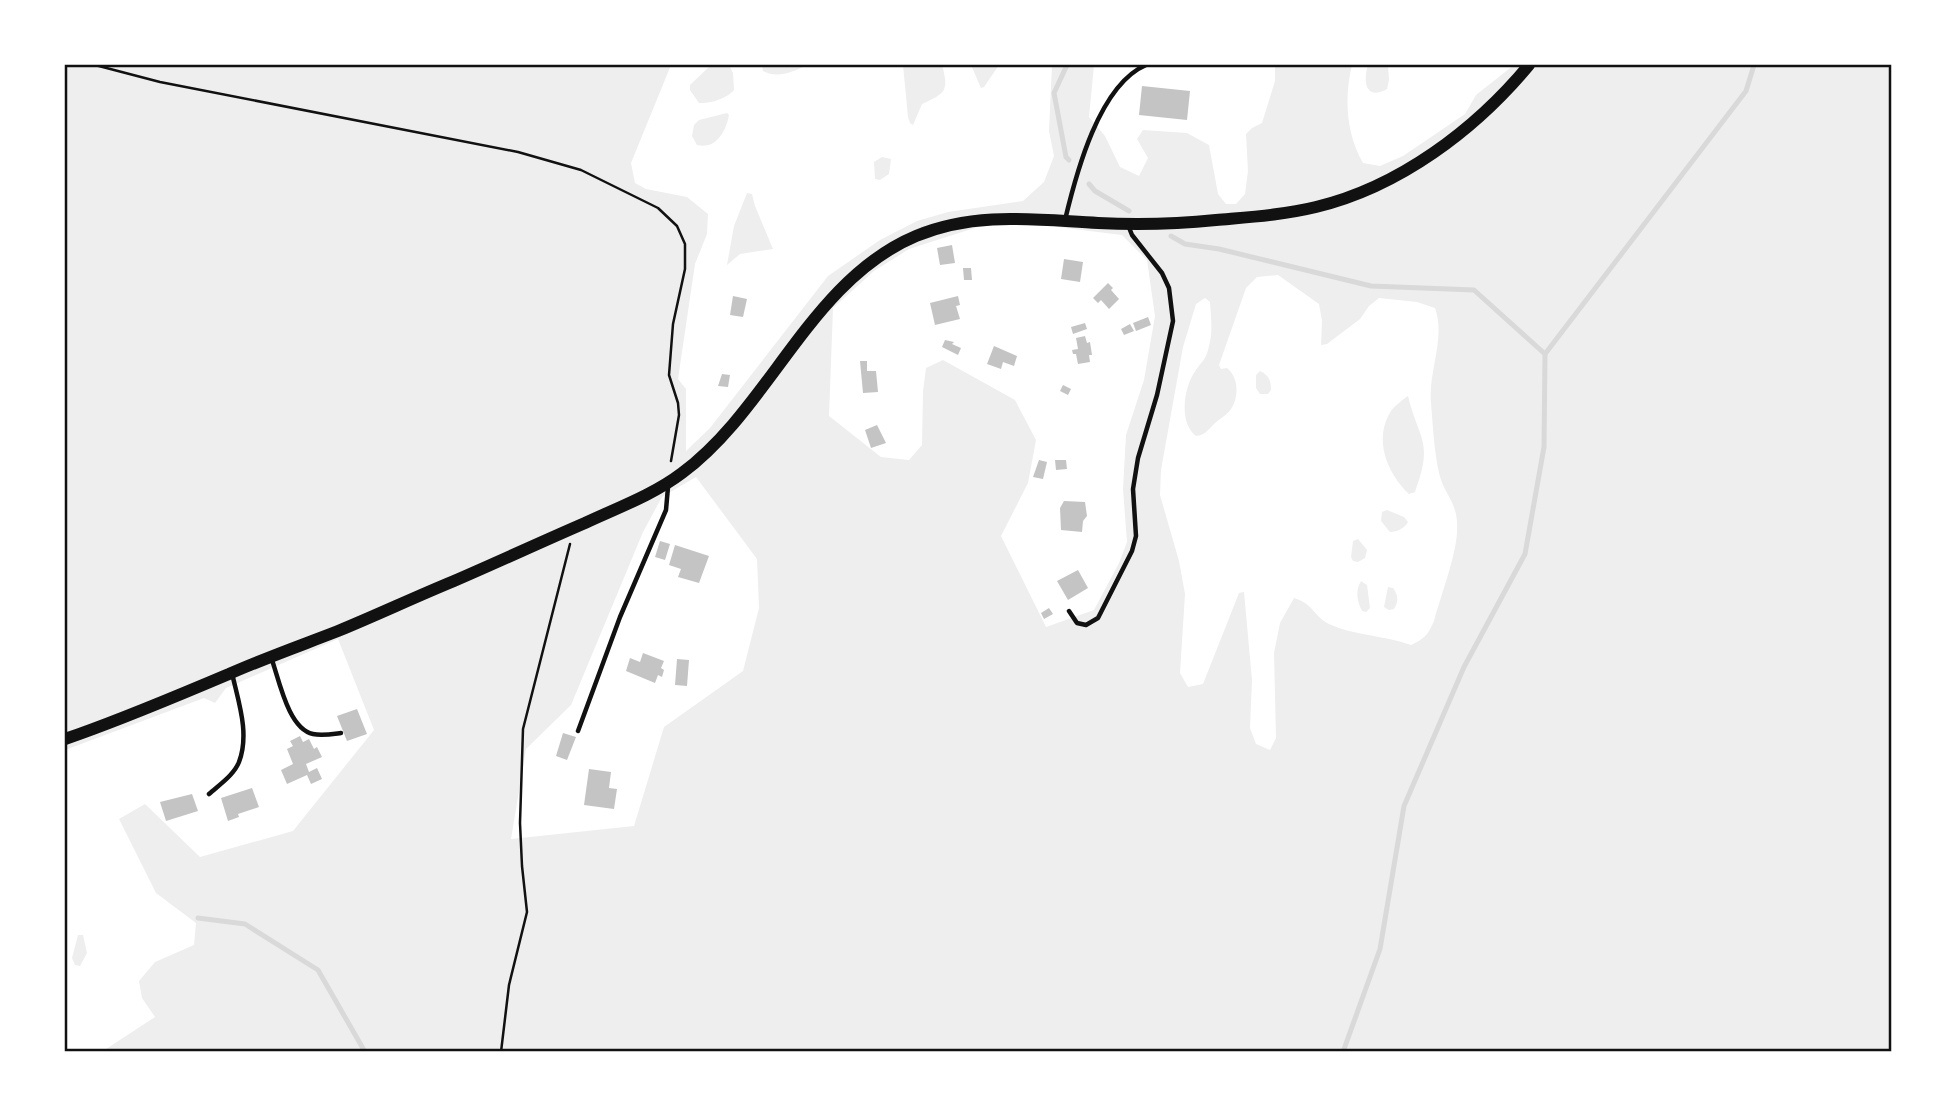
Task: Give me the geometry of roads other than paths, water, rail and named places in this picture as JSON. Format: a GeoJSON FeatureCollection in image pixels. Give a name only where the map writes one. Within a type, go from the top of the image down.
{"type":"FeatureCollection","features":[{"type":"Feature","properties":{"kind":"street"},"geometry":{"type":"LineString","coordinates":[[65,739],[371,617],[566,531],[668,482],[713,447],[799,338],[841,290],[878,257],[915,236],[969,220],[1033,218],[1128,224],[1185,223],[1289,213],[1320,206],[1385,181],[1435,151],[1494,102],[1529,65]]}},
{"type":"Feature","properties":{"kind":"lane"},"geometry":{"type":"LineString","coordinates":[[1065,221],[1089,143],[1104,110],[1122,81],[1146,65]]}},
{"type":"Feature","properties":{"kind":"lane"},"geometry":{"type":"LineString","coordinates":[[1069,611],[1077,624],[1086,625],[1098,618],[1132,551],[1136,536],[1133,489],[1138,458],[1171,335],[1173,313],[1169,288],[1158,267],[1132,235],[1128,224]]}},
{"type":"Feature","properties":{"kind":"lane"},"geometry":{"type":"LineString","coordinates":[[578,731],[620,617],[666,510],[668,482]]}},
{"type":"Feature","properties":{"kind":"lane"},"geometry":{"type":"LineString","coordinates":[[271,657],[291,714],[298,725],[314,734],[341,733]]}},
{"type":"Feature","properties":{"kind":"lane"},"geometry":{"type":"LineString","coordinates":[[208,794],[239,762],[242,747],[244,727],[232,672]]}},
{"type":"Feature","properties":{"kind":"waterway"},"geometry":{"type":"LineString","coordinates":[[1067,65],[1054,93],[1066,157],[1069,160]]}},
{"type":"Feature","properties":{"kind":"waterway"},"geometry":{"type":"LineString","coordinates":[[1343,1052],[1380,949],[1404,806],[1464,667],[1525,554],[1544,447],[1545,354],[1746,91],[1754,65]]}},
{"type":"Feature","properties":{"kind":"waterway"},"geometry":{"type":"LineString","coordinates":[[1089,184],[1095,191],[1129,211]]}},
{"type":"Feature","properties":{"kind":"waterway"},"geometry":{"type":"LineString","coordinates":[[1171,236],[1185,244],[1219,249],[1371,286],[1474,290],[1545,354]]}},
{"type":"Feature","properties":{"kind":"waterway"},"geometry":{"type":"LineString","coordinates":[[198,918],[245,924],[318,970],[365,1052]]}}]}
